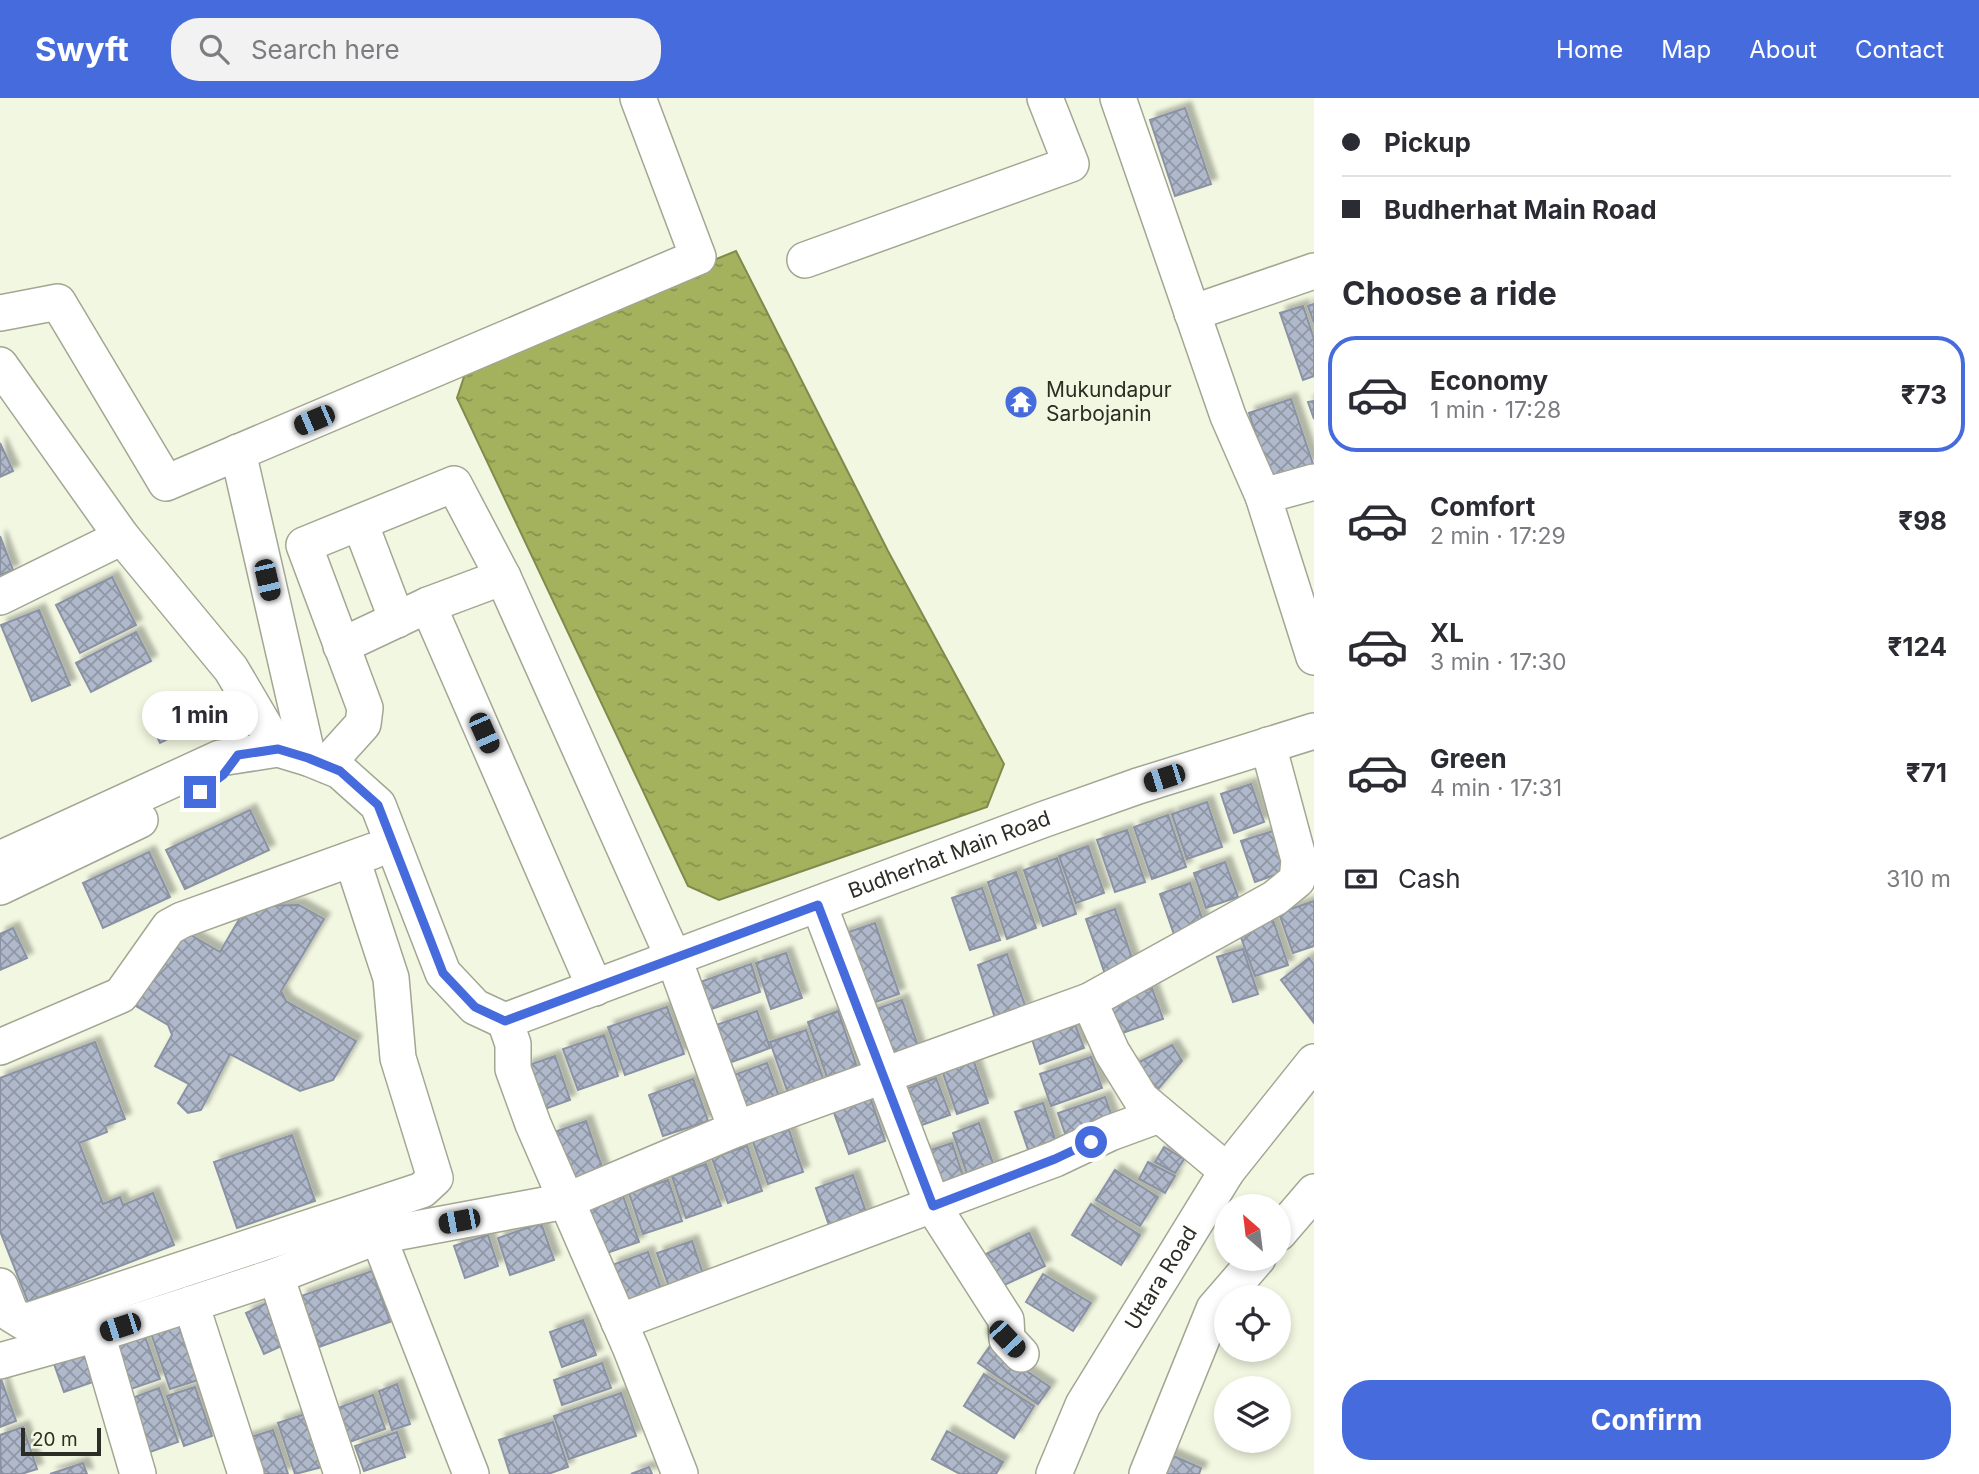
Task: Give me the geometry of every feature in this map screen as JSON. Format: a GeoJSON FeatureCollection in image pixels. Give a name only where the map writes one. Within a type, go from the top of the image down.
{"type":"FeatureCollection","features":[{"type":"Feature","properties":{"kind":"street"},"geometry":{"type":"LineString","coordinates":[[0,313],[58,302],[166,483],[698,257],[638,98]]}},
{"type":"Feature","properties":{"kind":"street"},"geometry":{"type":"LineString","coordinates":[[805,260],[1071,164],[1045,98]]}},
{"type":"Feature","properties":{"kind":"street"},"geometry":{"type":"LineString","coordinates":[[1121,99],[1228,416],[1264,496],[1314,657]]}},
{"type":"Feature","properties":{"kind":"street"},"geometry":{"type":"LineString","coordinates":[[1192,313],[1314,271]]}},
{"type":"Feature","properties":{"kind":"street"},"geometry":{"type":"LineString","coordinates":[[0,365],[122,537],[304,757]]}},
{"type":"Feature","properties":{"kind":"street"},"geometry":{"type":"LineString","coordinates":[[238,452],[304,757]]}},
{"type":"Feature","properties":{"kind":"street"},"geometry":{"type":"LineString","coordinates":[[1264,496],[1314,482]]}},
{"type":"Feature","properties":{"kind":"street"},"geometry":{"type":"LineString","coordinates":[[304,757],[362,724],[365,708],[304,545],[454,484],[503,577],[674,959],[736,1129]]}},
{"type":"Feature","properties":{"kind":"street"},"geometry":{"type":"LineString","coordinates":[[360,523],[397,620]]}},
{"type":"Feature","properties":{"kind":"street"},"geometry":{"type":"LineString","coordinates":[[0,597],[122,537]]}},
{"type":"Feature","properties":{"kind":"street"},"geometry":{"type":"LineString","coordinates":[[341,646],[428,606],[503,577]]}},
{"type":"Feature","properties":{"kind":"street"},"geometry":{"type":"LineString","coordinates":[[428,606],[595,988]]}},
{"type":"Feature","properties":{"kind":"street","name":"Budherhat Main Road"},"geometry":{"type":"LineString","coordinates":[[505,1021],[1042,820],[1314,731]]}},
{"type":"Feature","properties":{"kind":"street"},"geometry":{"type":"LineString","coordinates":[[0,1361],[97,1334],[276,1276],[379,1236],[566,1201],[736,1129],[1089,1001],[1275,898],[1297,880],[1299,860],[1268,745]]}},
{"type":"Feature","properties":{"kind":"street"},"geometry":{"type":"LineString","coordinates":[[0,887],[200,792],[223,775],[238,755]]}},
{"type":"Feature","properties":{"kind":"street"},"geometry":{"type":"LineString","coordinates":[[0,859],[202,765],[238,755],[304,757],[340,771],[378,805],[443,973],[475,1007],[505,1021],[513,1044],[513,1069],[522,1096],[619,1322],[680,1474]]}},
{"type":"Feature","properties":{"kind":"street"},"geometry":{"type":"LineString","coordinates":[[0,1047],[121,995],[169,927],[393,844]]}},
{"type":"Feature","properties":{"kind":"street"},"geometry":{"type":"LineString","coordinates":[[0,1286],[11,1314],[12,1326],[422,1190],[435,1178],[398,1058],[391,978],[352,859]]}},
{"type":"Feature","properties":{"kind":"street"},"geometry":{"type":"LineString","coordinates":[[818,905],[933,1206],[1006,1320],[1007,1339],[1021,1354]]}},
{"type":"Feature","properties":{"kind":"street"},"geometry":{"type":"LineString","coordinates":[[1089,1001],[1112,1052],[1141,1099],[1227,1171]]}},
{"type":"Feature","properties":{"kind":"street","name":"Uttara Road"},"geometry":{"type":"LineString","coordinates":[[1054,1474],[1083,1405],[1227,1171],[1314,1062]]}},
{"type":"Feature","properties":{"kind":"street"},"geometry":{"type":"LineString","coordinates":[[619,1322],[933,1206],[1159,1115]]}},
{"type":"Feature","properties":{"kind":"street"},"geometry":{"type":"LineString","coordinates":[[1292,1218],[1314,1192]]}},
{"type":"Feature","properties":{"kind":"street"},"geometry":{"type":"LineString","coordinates":[[379,1236],[471,1474]]}},
{"type":"Feature","properties":{"kind":"street"},"geometry":{"type":"LineString","coordinates":[[1147,1474],[1214,1309],[1247,1271]]}},
{"type":"Feature","properties":{"kind":"street"},"geometry":{"type":"LineString","coordinates":[[276,1276],[342,1474]]}},
{"type":"Feature","properties":{"kind":"street"},"geometry":{"type":"LineString","coordinates":[[191,1304],[246,1474]]}},
{"type":"Feature","properties":{"kind":"street"},"geometry":{"type":"LineString","coordinates":[[97,1334],[138,1474]]}},
{"type":"Feature","properties":{"kind":"water"},"geometry":{"type":"Polygon","coordinates":[[[736,251],[888,551],[1004,764],[987,807],[719,900],[688,886],[457,398],[470,359],[736,251]]]}},
{"type":"Feature","properties":{"kind":"building"},"geometry":{"type":"Polygon","coordinates":[[[1185,108],[1211,184],[1175,196],[1150,120],[1185,108]]]}},
{"type":"Feature","properties":{"kind":"building"},"geometry":{"type":"Polygon","coordinates":[[[1314,304],[1314,323],[1308,306],[1314,304]]]}},
{"type":"Feature","properties":{"kind":"building"},"geometry":{"type":"Polygon","coordinates":[[[1303,306],[1314,339],[1314,376],[1303,380],[1280,313],[1303,306]]]}},
{"type":"Feature","properties":{"kind":"building"},"geometry":{"type":"Polygon","coordinates":[[[1291,399],[1313,464],[1270,478],[1249,413],[1291,399]]]}},
{"type":"Feature","properties":{"kind":"building"},"geometry":{"type":"Polygon","coordinates":[[[1314,401],[1314,419],[1308,402],[1314,401]]]}},
{"type":"Feature","properties":{"kind":"building"},"geometry":{"type":"Polygon","coordinates":[[[0,443],[13,471],[0,477],[0,443]]]}},
{"type":"Feature","properties":{"kind":"building"},"geometry":{"type":"Polygon","coordinates":[[[0,536],[13,570],[0,575],[0,536]]]}},
{"type":"Feature","properties":{"kind":"building"},"geometry":{"type":"Polygon","coordinates":[[[112,577],[136,625],[80,653],[56,605],[112,577]]]}},
{"type":"Feature","properties":{"kind":"building"},"geometry":{"type":"Polygon","coordinates":[[[39,610],[70,685],[32,701],[1,625],[39,610]]]}},
{"type":"Feature","properties":{"kind":"building"},"geometry":{"type":"Polygon","coordinates":[[[136,632],[151,661],[91,692],[76,663],[136,632]]]}},
{"type":"Feature","properties":{"kind":"building"},"geometry":{"type":"Polygon","coordinates":[[[195,702],[205,720],[160,743],[151,724],[195,702]]]}},
{"type":"Feature","properties":{"kind":"building"},"geometry":{"type":"Polygon","coordinates":[[[1251,784],[1264,822],[1234,833],[1221,794],[1251,784]]]}},
{"type":"Feature","properties":{"kind":"building"},"geometry":{"type":"Polygon","coordinates":[[[1207,802],[1222,847],[1187,859],[1172,814],[1207,802]]]}},
{"type":"Feature","properties":{"kind":"building"},"geometry":{"type":"Polygon","coordinates":[[[250,810],[269,850],[185,889],[166,850],[250,810]]]}},
{"type":"Feature","properties":{"kind":"building"},"geometry":{"type":"Polygon","coordinates":[[[1168,815],[1186,867],[1152,879],[1134,827],[1168,815]]]}},
{"type":"Feature","properties":{"kind":"building"},"geometry":{"type":"Polygon","coordinates":[[[1127,830],[1145,882],[1115,892],[1097,840],[1127,830]]]}},
{"type":"Feature","properties":{"kind":"building"},"geometry":{"type":"Polygon","coordinates":[[[1273,831],[1286,871],[1255,882],[1241,841],[1273,831]]]}},
{"type":"Feature","properties":{"kind":"building"},"geometry":{"type":"Polygon","coordinates":[[[1088,846],[1104,893],[1076,903],[1059,856],[1088,846]]]}},
{"type":"Feature","properties":{"kind":"building"},"geometry":{"type":"Polygon","coordinates":[[[149,852],[170,897],[103,928],[83,883],[149,852]]]}},
{"type":"Feature","properties":{"kind":"building"},"geometry":{"type":"Polygon","coordinates":[[[1057,858],[1076,914],[1043,926],[1024,870],[1057,858]]]}},
{"type":"Feature","properties":{"kind":"building"},"geometry":{"type":"Polygon","coordinates":[[[1225,862],[1238,897],[1206,908],[1194,873],[1225,862]]]}},
{"type":"Feature","properties":{"kind":"building"},"geometry":{"type":"Polygon","coordinates":[[[1016,872],[1036,928],[1007,939],[988,882],[1016,872]]]}},
{"type":"Feature","properties":{"kind":"building"},"geometry":{"type":"Polygon","coordinates":[[[1190,883],[1207,933],[1177,943],[1160,894],[1190,883]]]}},
{"type":"Feature","properties":{"kind":"building"},"geometry":{"type":"Polygon","coordinates":[[[982,888],[1000,940],[970,950],[952,898],[982,888]]]}},
{"type":"Feature","properties":{"kind":"building"},"geometry":{"type":"Polygon","coordinates":[[[1314,901],[1314,946],[1293,953],[1279,913],[1314,901]]]}},
{"type":"Feature","properties":{"kind":"building"},"geometry":{"type":"Polygon","coordinates":[[[299,905],[324,919],[281,991],[286,1001],[356,1041],[333,1080],[300,1091],[230,1054],[201,1110],[188,1113],[178,1103],[189,1084],[155,1066],[172,1035],[168,1025],[134,1005],[179,928],[220,952],[247,906],[299,905]]]}},
{"type":"Feature","properties":{"kind":"building"},"geometry":{"type":"Polygon","coordinates":[[[1115,909],[1134,964],[1105,974],[1086,919],[1115,909]]]}},
{"type":"Feature","properties":{"kind":"building"},"geometry":{"type":"Polygon","coordinates":[[[1272,917],[1288,965],[1255,976],[1238,929],[1272,917]]]}},
{"type":"Feature","properties":{"kind":"building"},"geometry":{"type":"Polygon","coordinates":[[[875,923],[899,994],[864,1006],[840,935],[875,923]]]}},
{"type":"Feature","properties":{"kind":"building"},"geometry":{"type":"Polygon","coordinates":[[[13,928],[27,958],[0,970],[0,934],[13,928]]]}},
{"type":"Feature","properties":{"kind":"building"},"geometry":{"type":"Polygon","coordinates":[[[1243,949],[1258,994],[1233,1002],[1217,957],[1243,949]]]}},
{"type":"Feature","properties":{"kind":"building"},"geometry":{"type":"Polygon","coordinates":[[[786,953],[802,998],[771,1009],[756,963],[786,953]]]}},
{"type":"Feature","properties":{"kind":"building"},"geometry":{"type":"Polygon","coordinates":[[[1007,954],[1026,1008],[995,1018],[978,965],[1007,954]]]}},
{"type":"Feature","properties":{"kind":"building"},"geometry":{"type":"Polygon","coordinates":[[[1309,958],[1314,965],[1314,1023],[1281,980],[1309,958]]]}},
{"type":"Feature","properties":{"kind":"building"},"geometry":{"type":"Polygon","coordinates":[[[751,964],[760,992],[709,1010],[700,982],[751,964]]]}},
{"type":"Feature","properties":{"kind":"building"},"geometry":{"type":"Polygon","coordinates":[[[1152,988],[1163,1019],[1111,1037],[1100,1006],[1152,988]]]}},
{"type":"Feature","properties":{"kind":"building"},"geometry":{"type":"Polygon","coordinates":[[[902,1000],[919,1049],[885,1061],[868,1012],[902,1000]]]}},
{"type":"Feature","properties":{"kind":"building"},"geometry":{"type":"Polygon","coordinates":[[[667,1007],[684,1054],[625,1075],[608,1027],[667,1007]]]}},
{"type":"Feature","properties":{"kind":"building"},"geometry":{"type":"Polygon","coordinates":[[[757,1011],[770,1048],[729,1063],[716,1025],[757,1011]]]}},
{"type":"Feature","properties":{"kind":"building"},"geometry":{"type":"Polygon","coordinates":[[[838,1011],[858,1070],[828,1080],[808,1022],[838,1011]]]}},
{"type":"Feature","properties":{"kind":"building"},"geometry":{"type":"Polygon","coordinates":[[[1074,1022],[1084,1048],[1040,1064],[1031,1036],[1074,1022]]]}},
{"type":"Feature","properties":{"kind":"building"},"geometry":{"type":"Polygon","coordinates":[[[806,1030],[825,1084],[789,1096],[770,1042],[806,1030]]]}},
{"type":"Feature","properties":{"kind":"building"},"geometry":{"type":"Polygon","coordinates":[[[604,1035],[618,1076],[578,1090],[563,1049],[604,1035]]]}},
{"type":"Feature","properties":{"kind":"building"},"geometry":{"type":"Polygon","coordinates":[[[95,1042],[125,1119],[105,1126],[107,1132],[79,1143],[103,1204],[120,1197],[123,1205],[153,1193],[174,1245],[28,1302],[0,1231],[0,1078],[95,1042]]]}},
{"type":"Feature","properties":{"kind":"building"},"geometry":{"type":"Polygon","coordinates":[[[1172,1045],[1182,1061],[1147,1102],[1126,1069],[1172,1045]]]}},
{"type":"Feature","properties":{"kind":"building"},"geometry":{"type":"Polygon","coordinates":[[[555,1056],[570,1100],[542,1110],[526,1066],[555,1056]]]}},
{"type":"Feature","properties":{"kind":"building"},"geometry":{"type":"Polygon","coordinates":[[[1091,1057],[1102,1088],[1051,1106],[1040,1074],[1091,1057]]]}},
{"type":"Feature","properties":{"kind":"building"},"geometry":{"type":"Polygon","coordinates":[[[973,1059],[988,1103],[957,1114],[942,1070],[973,1059]]]}},
{"type":"Feature","properties":{"kind":"building"},"geometry":{"type":"Polygon","coordinates":[[[767,1063],[782,1105],[738,1120],[723,1079],[767,1063]]]}},
{"type":"Feature","properties":{"kind":"building"},"geometry":{"type":"Polygon","coordinates":[[[936,1078],[950,1115],[911,1129],[898,1092],[936,1078]]]}},
{"type":"Feature","properties":{"kind":"building"},"geometry":{"type":"Polygon","coordinates":[[[693,1079],[708,1121],[663,1136],[649,1095],[693,1079]]]}},
{"type":"Feature","properties":{"kind":"building"},"geometry":{"type":"Polygon","coordinates":[[[870,1097],[885,1141],[849,1154],[833,1110],[870,1097]]]}},
{"type":"Feature","properties":{"kind":"building"},"geometry":{"type":"Polygon","coordinates":[[[1105,1097],[1115,1125],[1068,1142],[1058,1113],[1105,1097]]]}},
{"type":"Feature","properties":{"kind":"building"},"geometry":{"type":"Polygon","coordinates":[[[1043,1103],[1059,1151],[1032,1161],[1015,1112],[1043,1103]]]}},
{"type":"Feature","properties":{"kind":"building"},"geometry":{"type":"Polygon","coordinates":[[[586,1121],[603,1170],[571,1181],[554,1132],[586,1121]]]}},
{"type":"Feature","properties":{"kind":"building"},"geometry":{"type":"Polygon","coordinates":[[[979,1123],[996,1172],[970,1182],[953,1133],[979,1123]]]}},
{"type":"Feature","properties":{"kind":"building"},"geometry":{"type":"Polygon","coordinates":[[[788,1127],[803,1172],[768,1184],[752,1139],[788,1127]]]}},
{"type":"Feature","properties":{"kind":"building"},"geometry":{"type":"Polygon","coordinates":[[[292,1135],[315,1201],[237,1228],[214,1162],[292,1135]]]}},
{"type":"Feature","properties":{"kind":"building"},"geometry":{"type":"Polygon","coordinates":[[[952,1143],[965,1182],[935,1192],[922,1153],[952,1143]]]}},
{"type":"Feature","properties":{"kind":"building"},"geometry":{"type":"Polygon","coordinates":[[[747,1146],[762,1191],[728,1203],[712,1158],[747,1146]]]}},
{"type":"Feature","properties":{"kind":"building"},"geometry":{"type":"Polygon","coordinates":[[[1164,1147],[1184,1159],[1175,1173],[1155,1162],[1164,1147]]]}},
{"type":"Feature","properties":{"kind":"building"},"geometry":{"type":"Polygon","coordinates":[[[1148,1162],[1175,1176],[1165,1193],[1139,1179],[1148,1162]]]}},
{"type":"Feature","properties":{"kind":"building"},"geometry":{"type":"Polygon","coordinates":[[[706,1164],[721,1206],[686,1218],[672,1176],[706,1164]]]}},
{"type":"Feature","properties":{"kind":"building"},"geometry":{"type":"Polygon","coordinates":[[[1115,1170],[1158,1197],[1140,1226],[1096,1200],[1115,1170]]]}},
{"type":"Feature","properties":{"kind":"building"},"geometry":{"type":"Polygon","coordinates":[[[853,1175],[867,1215],[830,1228],[816,1188],[853,1175]]]}},
{"type":"Feature","properties":{"kind":"building"},"geometry":{"type":"Polygon","coordinates":[[[668,1180],[682,1221],[643,1234],[629,1193],[668,1180]]]}},
{"type":"Feature","properties":{"kind":"building"},"geometry":{"type":"Polygon","coordinates":[[[623,1196],[639,1242],[598,1256],[583,1210],[623,1196]]]}},
{"type":"Feature","properties":{"kind":"building"},"geometry":{"type":"Polygon","coordinates":[[[1091,1204],[1140,1235],[1121,1265],[1072,1235],[1091,1204]]]}},
{"type":"Feature","properties":{"kind":"building"},"geometry":{"type":"Polygon","coordinates":[[[541,1223],[554,1260],[510,1275],[498,1238],[541,1223]]]}},
{"type":"Feature","properties":{"kind":"building"},"geometry":{"type":"Polygon","coordinates":[[[1029,1233],[1045,1266],[1000,1287],[984,1255],[1029,1233]]]}},
{"type":"Feature","properties":{"kind":"building"},"geometry":{"type":"Polygon","coordinates":[[[488,1235],[498,1266],[465,1278],[454,1246],[488,1235]]]}},
{"type":"Feature","properties":{"kind":"building"},"geometry":{"type":"Polygon","coordinates":[[[692,1241],[705,1280],[671,1292],[657,1253],[692,1241]]]}},
{"type":"Feature","properties":{"kind":"building"},"geometry":{"type":"Polygon","coordinates":[[[648,1252],[663,1295],[626,1307],[612,1265],[648,1252]]]}},
{"type":"Feature","properties":{"kind":"building"},"geometry":{"type":"Polygon","coordinates":[[[372,1271],[390,1322],[319,1347],[301,1296],[372,1271]]]}},
{"type":"Feature","properties":{"kind":"building"},"geometry":{"type":"Polygon","coordinates":[[[1043,1274],[1091,1303],[1073,1331],[1026,1302],[1043,1274]]]}},
{"type":"Feature","properties":{"kind":"building"},"geometry":{"type":"Polygon","coordinates":[[[269,1302],[288,1343],[264,1354],[246,1313],[269,1302]]]}},
{"type":"Feature","properties":{"kind":"building"},"geometry":{"type":"Polygon","coordinates":[[[583,1320],[596,1355],[562,1367],[550,1332],[583,1320]]]}},
{"type":"Feature","properties":{"kind":"building"},"geometry":{"type":"Polygon","coordinates":[[[178,1324],[198,1380],[170,1389],[151,1333],[178,1324]]]}},
{"type":"Feature","properties":{"kind":"building"},"geometry":{"type":"Polygon","coordinates":[[[144,1334],[160,1379],[125,1391],[109,1346],[144,1334]]]}},
{"type":"Feature","properties":{"kind":"building"},"geometry":{"type":"Polygon","coordinates":[[[990,1346],[1050,1387],[1038,1404],[978,1363],[990,1346]]]}},
{"type":"Feature","properties":{"kind":"building"},"geometry":{"type":"Polygon","coordinates":[[[88,1349],[99,1380],[64,1392],[53,1361],[88,1349]]]}},
{"type":"Feature","properties":{"kind":"building"},"geometry":{"type":"Polygon","coordinates":[[[602,1363],[611,1388],[562,1405],[554,1380],[602,1363]]]}},
{"type":"Feature","properties":{"kind":"building"},"geometry":{"type":"Polygon","coordinates":[[[984,1374],[1034,1406],[1014,1438],[964,1406],[984,1374]]]}},
{"type":"Feature","properties":{"kind":"building"},"geometry":{"type":"Polygon","coordinates":[[[0,1380],[16,1421],[0,1427],[0,1380]]]}},
{"type":"Feature","properties":{"kind":"building"},"geometry":{"type":"Polygon","coordinates":[[[397,1384],[410,1424],[392,1430],[379,1391],[397,1384]]]}},
{"type":"Feature","properties":{"kind":"building"},"geometry":{"type":"Polygon","coordinates":[[[195,1387],[212,1436],[184,1446],[167,1396],[195,1387]]]}},
{"type":"Feature","properties":{"kind":"building"},"geometry":{"type":"Polygon","coordinates":[[[159,1388],[178,1442],[150,1452],[132,1398],[159,1388]]]}},
{"type":"Feature","properties":{"kind":"building"},"geometry":{"type":"Polygon","coordinates":[[[621,1393],[636,1436],[569,1459],[554,1416],[621,1393]]]}},
{"type":"Feature","properties":{"kind":"building"},"geometry":{"type":"Polygon","coordinates":[[[373,1395],[385,1429],[347,1443],[335,1409],[373,1395]]]}},
{"type":"Feature","properties":{"kind":"building"},"geometry":{"type":"Polygon","coordinates":[[[305,1414],[322,1467],[295,1474],[278,1423],[305,1414]]]}},
{"type":"Feature","properties":{"kind":"building"},"geometry":{"type":"Polygon","coordinates":[[[553,1422],[568,1467],[548,1474],[510,1474],[499,1440],[553,1422]]]}},
{"type":"Feature","properties":{"kind":"building"},"geometry":{"type":"Polygon","coordinates":[[[23,1427],[37,1469],[21,1474],[1,1474],[0,1435],[23,1427]]]}},
{"type":"Feature","properties":{"kind":"building"},"geometry":{"type":"Polygon","coordinates":[[[273,1430],[288,1474],[254,1474],[242,1440],[273,1430]]]}},
{"type":"Feature","properties":{"kind":"building"},"geometry":{"type":"Polygon","coordinates":[[[947,1431],[1003,1462],[996,1474],[960,1474],[932,1459],[947,1431]]]}},
{"type":"Feature","properties":{"kind":"building"},"geometry":{"type":"Polygon","coordinates":[[[397,1432],[405,1457],[364,1471],[355,1446],[397,1432]]]}},
{"type":"Feature","properties":{"kind":"building"},"geometry":{"type":"Polygon","coordinates":[[[1169,1454],[1201,1468],[1199,1474],[1160,1474],[1169,1454]]]}},
{"type":"Feature","properties":{"kind":"building"},"geometry":{"type":"Polygon","coordinates":[[[83,1463],[87,1474],[50,1474],[83,1463]]]}},
{"type":"Feature","properties":{"kind":"building"},"geometry":{"type":"Polygon","coordinates":[[[649,1467],[652,1474],[631,1474],[649,1467]]]}},
{"type":"Feature","properties":{"kind":"place","name":"Mukundapur Sarbojanin"},"geometry":{"type":"Point","coordinates":[1021,402]}},
{"type":"Feature","properties":{"kind":"route"},"geometry":{"type":"LineString","coordinates":[[200,792],[223,775],[238,755],[278,749],[340,771],[378,805],[443,973],[475,1007],[505,1021],[818,905],[933,1206],[1055,1159],[1091,1142]]}}]}
